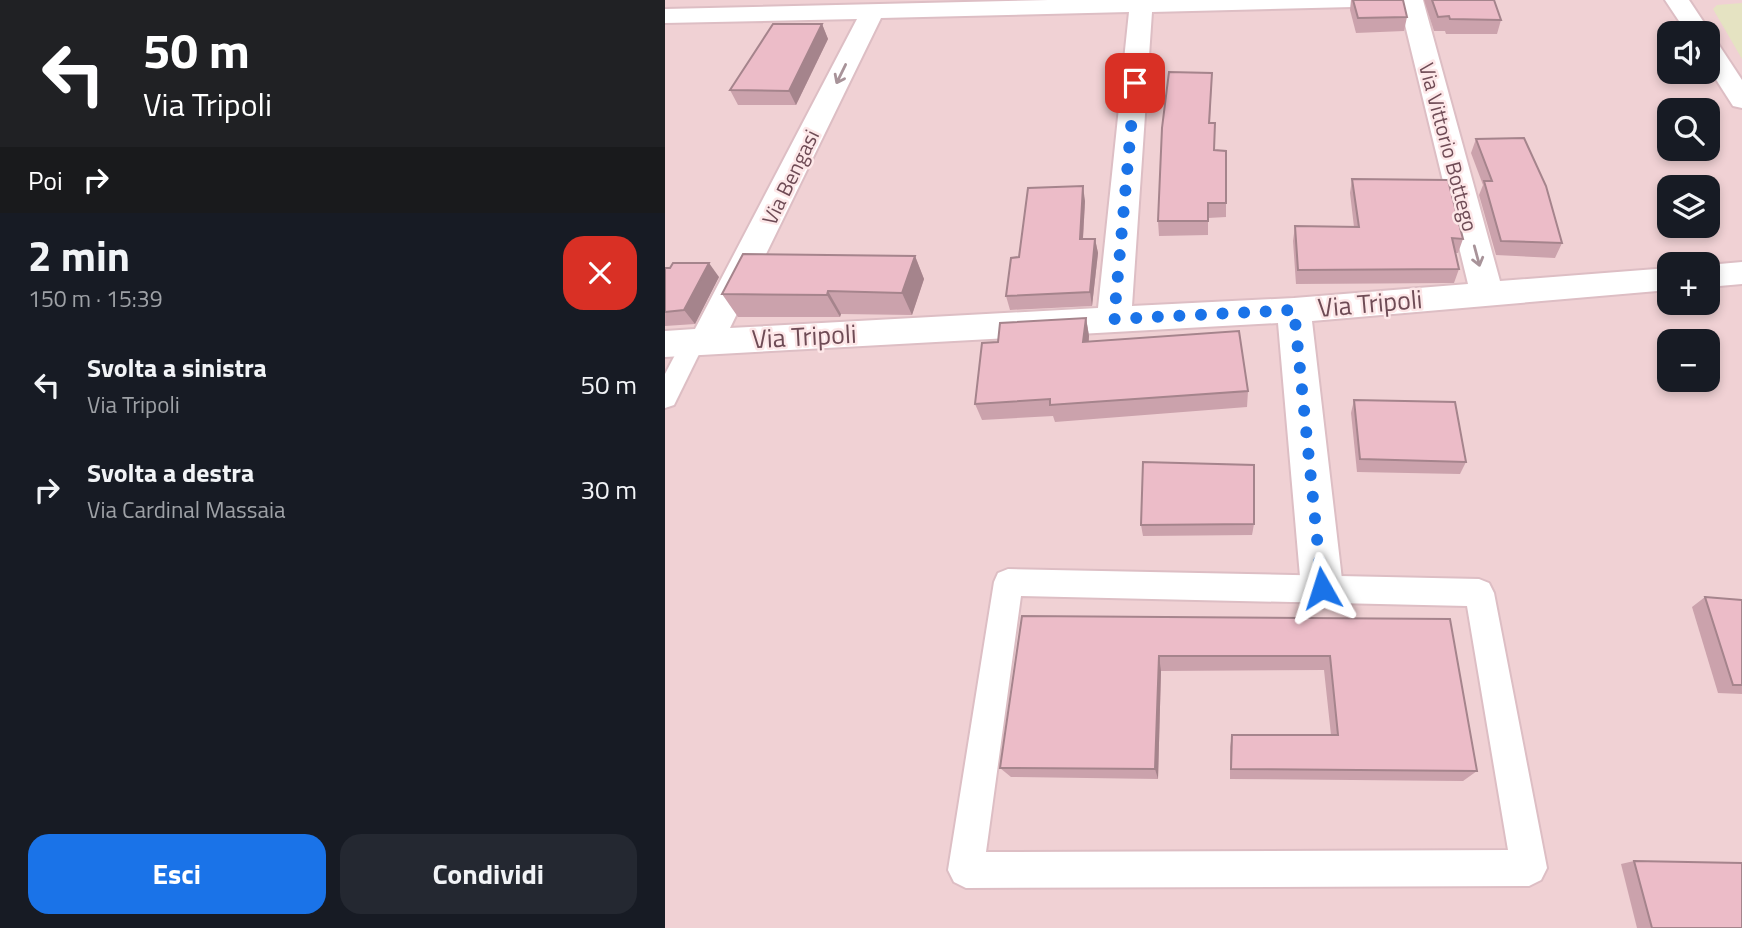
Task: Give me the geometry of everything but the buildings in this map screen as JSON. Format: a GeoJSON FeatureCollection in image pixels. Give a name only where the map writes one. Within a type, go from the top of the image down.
{"type":"FeatureCollection","features":[{"type":"Feature","properties":{"kind":"street"},"geometry":{"type":"LineString","coordinates":[[665,16],[1353,0]]}},
{"type":"Feature","properties":{"kind":"street","name":"Via Vittorio Bottego"},"geometry":{"type":"LineString","coordinates":[[1411,0],[1487,294]]}},
{"type":"Feature","properties":{"kind":"street"},"geometry":{"type":"LineString","coordinates":[[1677,0],[1691,21]]}},
{"type":"Feature","properties":{"kind":"street"},"geometry":{"type":"LineString","coordinates":[[1114,319],[1142,5]]}},
{"type":"Feature","properties":{"kind":"street","name":"Via Bengasi"},"geometry":{"type":"LineString","coordinates":[[688,342],[871,13]]}},
{"type":"Feature","properties":{"kind":"street"},"geometry":{"type":"LineString","coordinates":[[1720,66],[1742,100]]}},
{"type":"Feature","properties":{"kind":"street"},"geometry":{"type":"LineString","coordinates":[[1720,275],[1742,273]]}},
{"type":"Feature","properties":{"kind":"street","name":"Via Tripoli"},"geometry":{"type":"LineString","coordinates":[[688,342],[1294,310],[1657,280]]}},
{"type":"Feature","properties":{"kind":"street"},"geometry":{"type":"LineString","coordinates":[[1294,310],[1322,588]]}},
{"type":"Feature","properties":{"kind":"lane"},"geometry":{"type":"LineString","coordinates":[[665,398],[688,342]]}},
{"type":"Feature","properties":{"kind":"lane"},"geometry":{"type":"LineString","coordinates":[[1008,582],[1322,588],[1479,593],[1529,868],[966,870],[1008,582]]}},
{"type":"Feature","properties":{"kind":"shaded area"},"geometry":{"type":"Polygon","coordinates":[[[665,0],[1742,0],[1742,928],[665,928],[665,0]]]}},
{"type":"Feature","properties":{"kind":"shaded area"},"geometry":{"type":"Polygon","coordinates":[[[1742,3],[1742,59],[1713,9],[1717,5],[1742,3]]]}},
{"type":"Feature","properties":{"kind":"route"},"geometry":{"type":"LineString","coordinates":[[1135,83],[1114,319],[1294,310],[1322,588]]}}]}
